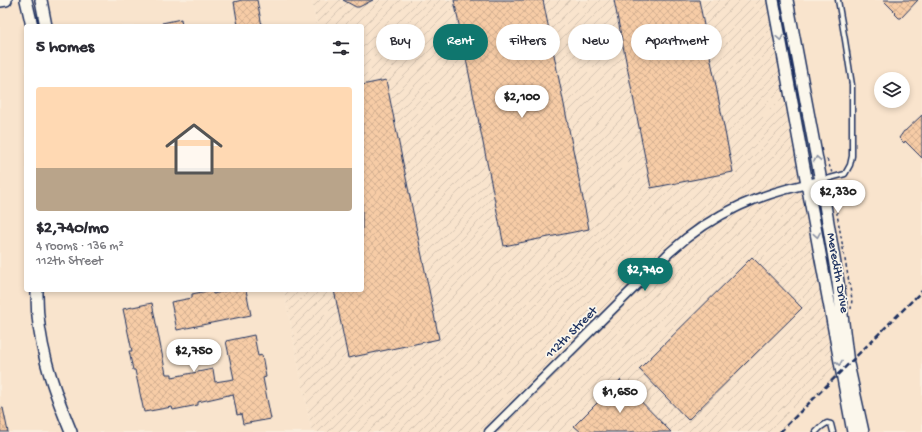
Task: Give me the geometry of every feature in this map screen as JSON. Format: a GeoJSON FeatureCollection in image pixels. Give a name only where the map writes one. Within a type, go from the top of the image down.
{"type":"FeatureCollection","features":[{"type":"Feature","properties":{"kind":"main road"},"geometry":{"type":"LineString","coordinates":[[0,1],[6,0]]}},
{"type":"Feature","properties":{"kind":"main road"},"geometry":{"type":"LineString","coordinates":[[26,0],[32,24]]}},
{"type":"Feature","properties":{"kind":"main road"},"geometry":{"type":"LineString","coordinates":[[41,0],[46,24]]}},
{"type":"Feature","properties":{"kind":"main road","name":"Meredith Drive"},"geometry":{"type":"LineString","coordinates":[[773,0],[853,432]]}},
{"type":"Feature","properties":{"kind":"main road","name":"Meredith Drive"},"geometry":{"type":"LineString","coordinates":[[787,0],[821,181],[838,282],[848,364],[864,432]]}},
{"type":"Feature","properties":{"kind":"main road"},"geometry":{"type":"LineString","coordinates":[[37,292],[38,319],[47,366],[54,390],[71,432]]}},
{"type":"Feature","properties":{"kind":"street","name":"112th Street"},"geometry":{"type":"LineString","coordinates":[[489,432],[681,242],[702,226],[747,202],[771,193],[821,181]]}},
{"type":"Feature","properties":{"kind":"lane"},"geometry":{"type":"LineString","coordinates":[[821,181],[845,174],[850,165],[852,156],[852,85],[838,0]]}},
{"type":"Feature","properties":{"kind":"lane"},"geometry":{"type":"LineString","coordinates":[[818,432],[821,427],[827,423],[832,424],[834,430],[833,432]]}},
{"type":"Feature","properties":{"kind":"shaded area"},"geometry":{"type":"Polygon","coordinates":[[[0,0],[312,0],[317,24],[24,24],[24,292],[284,292],[312,432],[0,432],[0,0]]]}},
{"type":"Feature","properties":{"kind":"shaded area"},"geometry":{"type":"Polygon","coordinates":[[[312,0],[773,0],[841,372],[780,432],[312,432],[284,292],[364,292],[364,24],[317,24],[312,0]]]}},
{"type":"Feature","properties":{"kind":"shaded area"},"geometry":{"type":"Polygon","coordinates":[[[787,0],[922,0],[922,432],[863,432],[787,0]]]}},
{"type":"Feature","properties":{"kind":"shaded area"},"geometry":{"type":"Polygon","coordinates":[[[841,372],[853,432],[780,432],[841,372]]]}},
{"type":"Feature","properties":{"kind":"building"},"geometry":{"type":"Polygon","coordinates":[[[242,0],[257,0],[262,24],[238,24],[234,2],[242,0]]]}},
{"type":"Feature","properties":{"kind":"building"},"geometry":{"type":"Polygon","coordinates":[[[343,0],[373,0],[356,7],[343,0]]]}},
{"type":"Feature","properties":{"kind":"building"},"geometry":{"type":"Polygon","coordinates":[[[454,0],[543,0],[548,24],[496,24],[496,60],[555,60],[589,229],[504,246],[466,60],[488,60],[488,24],[459,24],[454,0]]]}},
{"type":"Feature","properties":{"kind":"building"},"geometry":{"type":"Polygon","coordinates":[[[614,0],[699,0],[704,24],[631,24],[631,60],[711,60],[733,172],[651,188],[623,46],[623,24],[619,24],[614,0]]]}},
{"type":"Feature","properties":{"kind":"building"},"geometry":{"type":"Polygon","coordinates":[[[883,0],[918,0],[901,18],[899,18],[883,0]]]}},
{"type":"Feature","properties":{"kind":"building"},"geometry":{"type":"Polygon","coordinates":[[[181,19],[182,24],[162,24],[181,19]]]}},
{"type":"Feature","properties":{"kind":"building"},"geometry":{"type":"Polygon","coordinates":[[[386,80],[439,339],[348,358],[334,292],[364,292],[364,85],[386,80]]]}},
{"type":"Feature","properties":{"kind":"building"},"geometry":{"type":"Polygon","coordinates":[[[922,115],[922,158],[905,141],[904,143],[899,138],[904,131],[922,115]]]}},
{"type":"Feature","properties":{"kind":"building"},"geometry":{"type":"Polygon","coordinates":[[[752,257],[802,308],[688,420],[639,369],[752,257]]]}},
{"type":"Feature","properties":{"kind":"building"},"geometry":{"type":"Polygon","coordinates":[[[202,292],[212,292],[213,294],[222,292],[246,292],[251,315],[177,330],[171,302],[192,298],[192,294],[202,292]]]}},
{"type":"Feature","properties":{"kind":"building"},"geometry":{"type":"Polygon","coordinates":[[[152,303],[166,374],[172,374],[172,377],[213,369],[215,382],[234,379],[226,341],[254,335],[258,356],[262,355],[266,377],[263,378],[271,419],[243,424],[241,414],[237,415],[233,394],[198,402],[198,405],[173,410],[172,407],[144,412],[135,370],[133,370],[129,351],[132,351],[123,309],[152,303]]]}},
{"type":"Feature","properties":{"kind":"building"},"geometry":{"type":"Polygon","coordinates":[[[620,380],[671,432],[581,432],[574,426],[620,380]]]}},
{"type":"Feature","properties":{"kind":"building"},"geometry":{"type":"Polygon","coordinates":[[[3,408],[8,432],[0,432],[0,409],[3,408]]]}},
{"type":"Feature","properties":{"kind":"railway"},"geometry":{"type":"LineString","coordinates":[[780,432],[922,291]]}}]}
